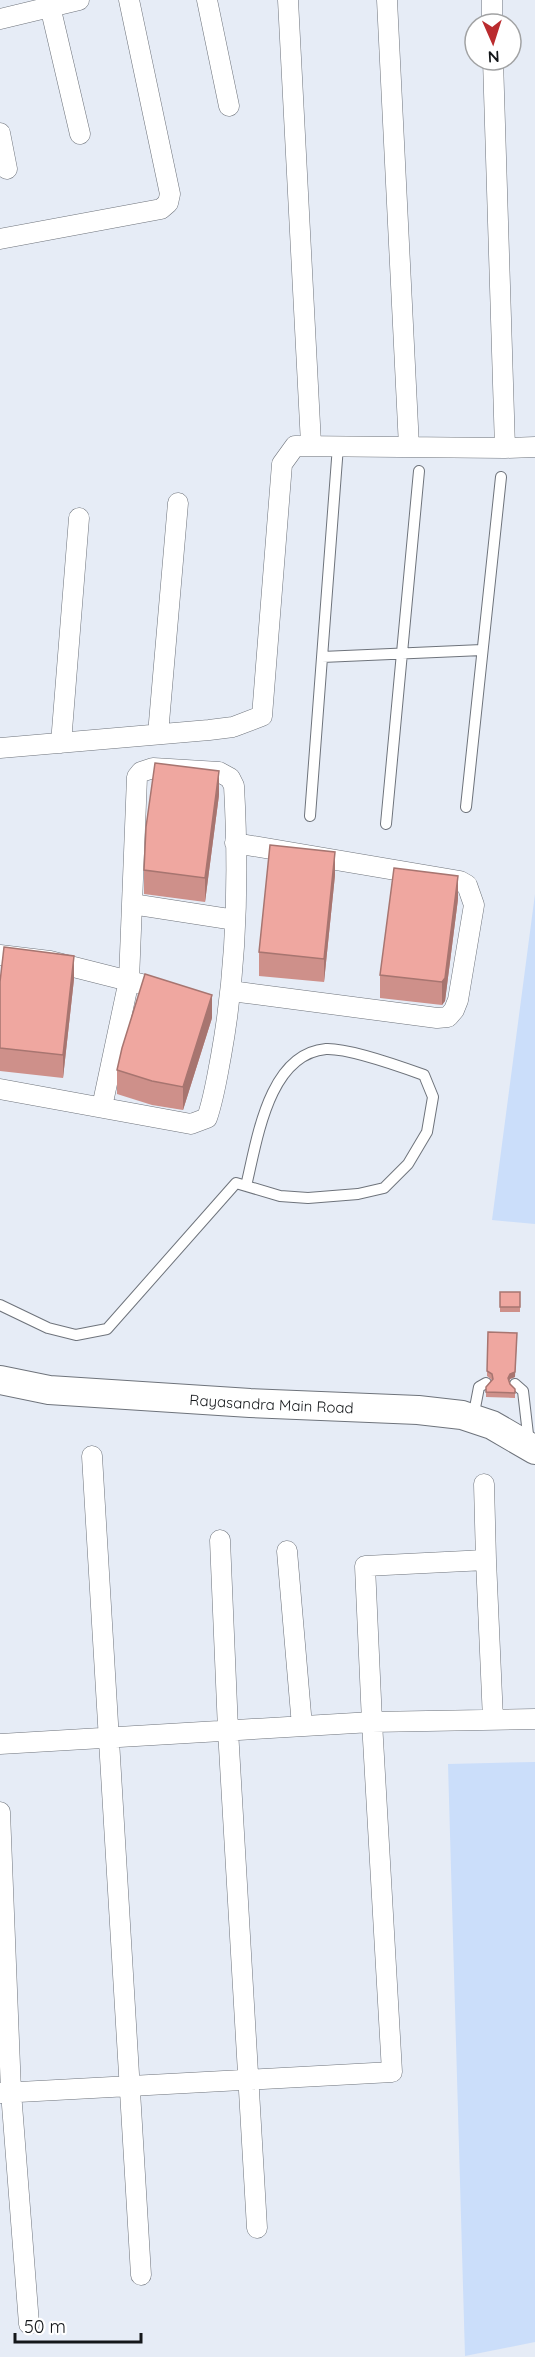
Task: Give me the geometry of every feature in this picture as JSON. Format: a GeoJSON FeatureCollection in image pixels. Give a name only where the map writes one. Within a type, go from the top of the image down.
{"type":"FeatureCollection","features":[{"type":"Feature","properties":{"kind":"street"},"geometry":{"type":"LineString","coordinates":[[0,19],[79,0]]}},
{"type":"Feature","properties":{"kind":"street"},"geometry":{"type":"LineString","coordinates":[[0,238],[161,209],[168,203],[170,194],[129,0]]}},
{"type":"Feature","properties":{"kind":"street"},"geometry":{"type":"LineString","coordinates":[[207,0],[229,106]]}},
{"type":"Feature","properties":{"kind":"street"},"geometry":{"type":"LineString","coordinates":[[288,0],[311,444]]}},
{"type":"Feature","properties":{"kind":"street"},"geometry":{"type":"LineString","coordinates":[[387,0],[409,447]]}},
{"type":"Feature","properties":{"kind":"street"},"geometry":{"type":"LineString","coordinates":[[50,6],[80,134]]}},
{"type":"Feature","properties":{"kind":"street"},"geometry":{"type":"LineString","coordinates":[[494,72],[505,448]]}},
{"type":"Feature","properties":{"kind":"street"},"geometry":{"type":"LineString","coordinates":[[0,133],[7,169]]}},
{"type":"Feature","properties":{"kind":"street"},"geometry":{"type":"LineString","coordinates":[[0,748],[233,727],[262,716],[282,464],[295,446],[311,444],[535,447]]}},
{"type":"Feature","properties":{"kind":"street"},"geometry":{"type":"LineString","coordinates":[[158,734],[178,503]]}},
{"type":"Feature","properties":{"kind":"street"},"geometry":{"type":"LineString","coordinates":[[61,743],[79,518]]}},
{"type":"Feature","properties":{"kind":"street"},"geometry":{"type":"LineString","coordinates":[[0,1089],[191,1124],[207,1118],[213,1101],[230,999],[235,920],[234,786],[230,778],[219,772],[153,768],[141,772],[136,783],[129,980],[102,1107]]}},
{"type":"Feature","properties":{"kind":"street"},"geometry":{"type":"LineString","coordinates":[[207,1001],[230,999],[437,1018],[448,1017],[458,1000],[474,905],[467,885],[460,881],[235,843]]}},
{"type":"Feature","properties":{"kind":"street"},"geometry":{"type":"LineString","coordinates":[[132,904],[235,920]]}},
{"type":"Feature","properties":{"kind":"street"},"geometry":{"type":"LineString","coordinates":[[0,955],[50,961],[162,989]]}},
{"type":"Feature","properties":{"kind":"street","name":"Rayasandra Main Road"},"geometry":{"type":"LineString","coordinates":[[0,1380],[49,1390],[250,1403],[418,1410],[462,1415],[492,1425],[532,1448]]}},
{"type":"Feature","properties":{"kind":"street"},"geometry":{"type":"LineString","coordinates":[[92,1456],[141,2274]]}},
{"type":"Feature","properties":{"kind":"street"},"geometry":{"type":"LineString","coordinates":[[484,1484],[494,1720]]}},
{"type":"Feature","properties":{"kind":"street"},"geometry":{"type":"LineString","coordinates":[[220,1540],[228,1730],[257,2228]]}},
{"type":"Feature","properties":{"kind":"street"},"geometry":{"type":"LineString","coordinates":[[287,1551],[302,1726]]}},
{"type":"Feature","properties":{"kind":"street"},"geometry":{"type":"LineString","coordinates":[[6,2093],[392,2072],[365,1566],[486,1560]]}},
{"type":"Feature","properties":{"kind":"street"},"geometry":{"type":"LineString","coordinates":[[0,1744],[372,1722],[535,1719]]}},
{"type":"Feature","properties":{"kind":"street"},"geometry":{"type":"LineString","coordinates":[[0,1812],[6,2093],[28,2324]]}},
{"type":"Feature","properties":{"kind":"lane"},"geometry":{"type":"LineString","coordinates":[[310,816],[338,446]]}},
{"type":"Feature","properties":{"kind":"lane"},"geometry":{"type":"LineString","coordinates":[[386,824],[419,471]]}},
{"type":"Feature","properties":{"kind":"lane"},"geometry":{"type":"LineString","coordinates":[[466,807],[501,477]]}},
{"type":"Feature","properties":{"kind":"lane"},"geometry":{"type":"LineString","coordinates":[[322,657],[482,650]]}},
{"type":"Feature","properties":{"kind":"lane"},"geometry":{"type":"LineString","coordinates":[[0,1305],[48,1328],[76,1335],[107,1329],[236,1183],[246,1186],[280,1196],[308,1198],[358,1194],[384,1188],[408,1164],[427,1132],[433,1096],[424,1075],[372,1059],[328,1049],[312,1052],[296,1060],[282,1075],[262,1124],[246,1186]]}},
{"type":"Feature","properties":{"kind":"lane"},"geometry":{"type":"LineString","coordinates":[[473,1419],[479,1388],[486,1383]]}},
{"type":"Feature","properties":{"kind":"lane"},"geometry":{"type":"LineString","coordinates":[[515,1384],[523,1391],[532,1448]]}},
{"type":"Feature","properties":{"kind":"shaded area"},"geometry":{"type":"Polygon","coordinates":[[[535,894],[535,1224],[492,1220],[535,894]]]}},
{"type":"Feature","properties":{"kind":"shaded area"},"geometry":{"type":"Polygon","coordinates":[[[535,1762],[535,2342],[465,2356],[448,1764],[535,1762]]]}},
{"type":"Feature","properties":{"kind":"building"},"geometry":{"type":"Polygon","coordinates":[[[155,763],[219,771],[205,878],[144,870],[146,827],[155,763]]]}},
{"type":"Feature","properties":{"kind":"building"},"geometry":{"type":"Polygon","coordinates":[[[270,845],[335,852],[324,959],[259,952],[270,845]]]}},
{"type":"Feature","properties":{"kind":"building"},"geometry":{"type":"Polygon","coordinates":[[[394,868],[458,876],[445,978],[442,982],[380,975],[394,868]]]}},
{"type":"Feature","properties":{"kind":"building"},"geometry":{"type":"Polygon","coordinates":[[[4,947],[74,956],[63,1055],[0,1048],[0,982],[4,947]]]}},
{"type":"Feature","properties":{"kind":"building"},"geometry":{"type":"Polygon","coordinates":[[[145,974],[212,995],[183,1087],[152,1081],[117,1070],[145,974]]]}},
{"type":"Feature","properties":{"kind":"building"},"geometry":{"type":"Polygon","coordinates":[[[500,1292],[520,1292],[520,1307],[500,1307],[500,1292]]]}},
{"type":"Feature","properties":{"kind":"building"},"geometry":{"type":"Polygon","coordinates":[[[488,1332],[517,1333],[515,1372],[508,1378],[515,1393],[486,1392],[486,1387],[493,1379],[492,1374],[487,1371],[488,1332]]]}}]}
